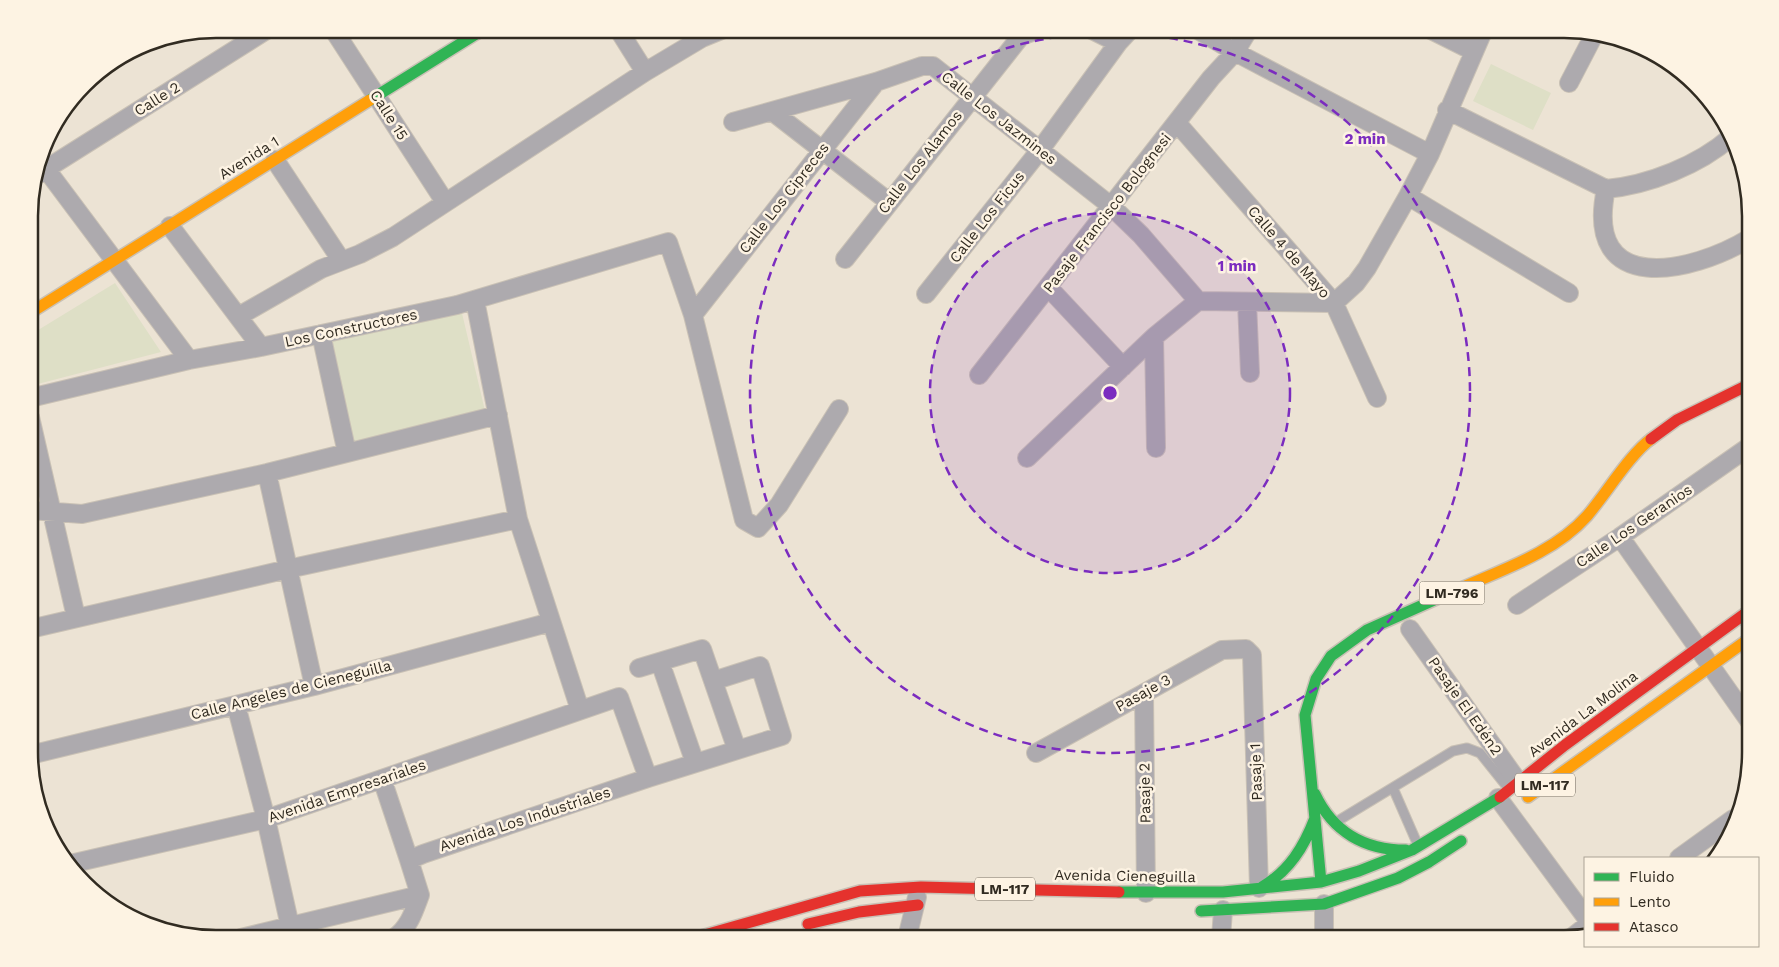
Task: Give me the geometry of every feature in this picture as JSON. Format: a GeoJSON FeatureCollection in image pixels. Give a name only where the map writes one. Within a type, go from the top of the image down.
{"type":"FeatureCollection","features":[{"type":"Feature","properties":{"kind":"main road","name":"Avenida 1"},"geometry":{"type":"LineString","coordinates":[[38,308],[376,96],[464,38]]}},
{"type":"Feature","properties":{"kind":"main road","name":"LM-796"},"geometry":{"type":"LineString","coordinates":[[1324,904],[1305,715],[1319,673],[1342,646],[1367,630],[1451,594],[1537,553],[1569,533],[1586,517],[1646,442],[1677,420],[1742,388]]}},
{"type":"Feature","properties":{"kind":"main road","name":"Avenida La Molina"},"geometry":{"type":"LineString","coordinates":[[1507,800],[1565,745],[1742,616]]}},
{"type":"Feature","properties":{"kind":"main road","name":"Avenida La Molina"},"geometry":{"type":"LineString","coordinates":[[1321,882],[1358,871],[1415,848],[1507,800],[1742,644]]}},
{"type":"Feature","properties":{"kind":"main road"},"geometry":{"type":"LineString","coordinates":[[1313,785],[1322,808],[1334,824],[1348,836],[1372,847],[1398,851],[1415,848]]}},
{"type":"Feature","properties":{"kind":"main road"},"geometry":{"type":"LineString","coordinates":[[1259,888],[1274,881],[1287,869],[1305,843],[1315,817]]}},
{"type":"Feature","properties":{"kind":"main road"},"geometry":{"type":"LineString","coordinates":[[1185,911],[1324,904],[1398,878],[1429,862],[1472,835]]}},
{"type":"Feature","properties":{"kind":"main road","name":"Avenida Cieneguilla"},"geometry":{"type":"LineString","coordinates":[[722,930],[860,891],[921,888],[1146,893],[1223,892],[1293,883],[1321,882]]}},
{"type":"Feature","properties":{"kind":"main road"},"geometry":{"type":"LineString","coordinates":[[796,928],[859,912],[914,905],[933,905]]}},
{"type":"Feature","properties":{"kind":"street","name":"Calle 2"},"geometry":{"type":"LineString","coordinates":[[45,166],[253,38]]}},
{"type":"Feature","properties":{"kind":"street","name":"Calle 15"},"geometry":{"type":"LineString","coordinates":[[339,38],[445,202]]}},
{"type":"Feature","properties":{"kind":"street"},"geometry":{"type":"LineString","coordinates":[[624,38],[645,72]]}},
{"type":"Feature","properties":{"kind":"street"},"geometry":{"type":"LineString","coordinates":[[239,316],[280,290],[393,237],[645,72],[702,38]]}},
{"type":"Feature","properties":{"kind":"street","name":"Calle Los Alamos"},"geometry":{"type":"LineString","coordinates":[[845,259],[1019,38]]}},
{"type":"Feature","properties":{"kind":"street"},"geometry":{"type":"LineString","coordinates":[[1108,38],[1118,43]]}},
{"type":"Feature","properties":{"kind":"street","name":"Calle Los Ficus"},"geometry":{"type":"LineString","coordinates":[[926,294],[1040,150],[1123,38]]}},
{"type":"Feature","properties":{"kind":"street"},"geometry":{"type":"LineString","coordinates":[[1211,38],[1234,52],[1430,154]]}},
{"type":"Feature","properties":{"kind":"street","name":"Pasaje Francisco Bolognesi"},"geometry":{"type":"LineString","coordinates":[[979,375],[1243,38]]}},
{"type":"Feature","properties":{"kind":"street"},"geometry":{"type":"LineString","coordinates":[[1447,38],[1473,51]]}},
{"type":"Feature","properties":{"kind":"street"},"geometry":{"type":"LineString","coordinates":[[1028,458],[1154,337],[1198,301],[1334,303],[1356,283],[1367,268],[1430,154],[1447,110],[1480,38]]}},
{"type":"Feature","properties":{"kind":"street"},"geometry":{"type":"LineString","coordinates":[[1569,83],[1591,40]]}},
{"type":"Feature","properties":{"kind":"street","name":"Calle Los Jazmines"},"geometry":{"type":"LineString","coordinates":[[733,122],[773,112],[929,65],[1111,206],[1141,235],[1198,301]]}},
{"type":"Feature","properties":{"kind":"street","name":"Calle Los Cipreces"},"geometry":{"type":"LineString","coordinates":[[693,315],[876,82]]}},
{"type":"Feature","properties":{"kind":"street"},"geometry":{"type":"LineString","coordinates":[[1447,110],[1606,188],[1619,188],[1674,170],[1717,149],[1725,142]]}},
{"type":"Feature","properties":{"kind":"street"},"geometry":{"type":"LineString","coordinates":[[773,112],[889,202]]}},
{"type":"Feature","properties":{"kind":"street","name":"Calle 4 de Mayo"},"geometry":{"type":"LineString","coordinates":[[1177,123],[1334,303],[1377,398]]}},
{"type":"Feature","properties":{"kind":"street"},"geometry":{"type":"LineString","coordinates":[[275,160],[341,260]]}},
{"type":"Feature","properties":{"kind":"street"},"geometry":{"type":"LineString","coordinates":[[43,173],[115,260],[189,360]]}},
{"type":"Feature","properties":{"kind":"street"},"geometry":{"type":"LineString","coordinates":[[1606,188],[1602,207],[1602,224],[1607,242],[1614,255],[1626,263],[1649,268],[1676,266],[1713,256],[1742,242]]}},
{"type":"Feature","properties":{"kind":"street"},"geometry":{"type":"LineString","coordinates":[[1408,196],[1569,293]]}},
{"type":"Feature","properties":{"kind":"street"},"geometry":{"type":"LineString","coordinates":[[170,226],[261,347]]}},
{"type":"Feature","properties":{"kind":"street","name":"Los Constructores"},"geometry":{"type":"LineString","coordinates":[[38,396],[189,360],[261,347],[475,300],[668,242],[693,315]]}},
{"type":"Feature","properties":{"kind":"street"},"geometry":{"type":"LineString","coordinates":[[1049,288],[1123,367]]}},
{"type":"Feature","properties":{"kind":"street"},"geometry":{"type":"LineString","coordinates":[[475,300],[518,519],[580,710]]}},
{"type":"Feature","properties":{"kind":"street"},"geometry":{"type":"LineString","coordinates":[[1247,302],[1250,372]]}},
{"type":"Feature","properties":{"kind":"street"},"geometry":{"type":"LineString","coordinates":[[693,315],[744,520],[758,528],[779,505],[839,409]]}},
{"type":"Feature","properties":{"kind":"street"},"geometry":{"type":"LineString","coordinates":[[321,334],[346,453]]}},
{"type":"Feature","properties":{"kind":"street"},"geometry":{"type":"LineString","coordinates":[[1154,337],[1156,448]]}},
{"type":"Feature","properties":{"kind":"street"},"geometry":{"type":"LineString","coordinates":[[38,510],[53,513],[82,514],[267,473],[498,415]]}},
{"type":"Feature","properties":{"kind":"street"},"geometry":{"type":"LineString","coordinates":[[38,450],[76,617]]}},
{"type":"Feature","properties":{"kind":"street","name":"Calle Los Geranios"},"geometry":{"type":"LineString","coordinates":[[1517,605],[1620,537],[1742,452]]}},
{"type":"Feature","properties":{"kind":"street"},"geometry":{"type":"LineString","coordinates":[[267,473],[314,686]]}},
{"type":"Feature","properties":{"kind":"street"},"geometry":{"type":"LineString","coordinates":[[38,627],[288,569],[518,519]]}},
{"type":"Feature","properties":{"kind":"street"},"geometry":{"type":"LineString","coordinates":[[1620,537],[1742,711]]}},
{"type":"Feature","properties":{"kind":"street","name":"Calle Angeles de Cieneguilla"},"geometry":{"type":"LineString","coordinates":[[38,753],[314,686],[551,622]]}},
{"type":"Feature","properties":{"kind":"street","name":"Pasaje El Edén2"},"geometry":{"type":"LineString","coordinates":[[1410,629],[1507,800],[1584,915]]}},
{"type":"Feature","properties":{"kind":"street"},"geometry":{"type":"LineString","coordinates":[[639,668],[702,649],[737,750]]}},
{"type":"Feature","properties":{"kind":"street","name":"Pasaje 3"},"geometry":{"type":"LineString","coordinates":[[1036,753],[1222,650],[1246,649],[1252,655]]}},
{"type":"Feature","properties":{"kind":"street","name":"Pasaje 1"},"geometry":{"type":"LineString","coordinates":[[1252,655],[1259,888]]}},
{"type":"Feature","properties":{"kind":"street"},"geometry":{"type":"LineString","coordinates":[[660,662],[696,763]]}},
{"type":"Feature","properties":{"kind":"street","name":"Avenida Los Industriales"},"geometry":{"type":"LineString","coordinates":[[409,860],[444,846],[648,778],[782,736],[760,666],[713,681]]}},
{"type":"Feature","properties":{"kind":"street","name":"Pasaje 2"},"geometry":{"type":"LineString","coordinates":[[1144,693],[1146,893]]}},
{"type":"Feature","properties":{"kind":"street","name":"Avenida Empresariales"},"geometry":{"type":"LineString","coordinates":[[76,863],[266,819],[619,697],[648,778]]}},
{"type":"Feature","properties":{"kind":"street"},"geometry":{"type":"LineString","coordinates":[[236,705],[266,819],[290,926]]}},
{"type":"Feature","properties":{"kind":"street"},"geometry":{"type":"LineString","coordinates":[[382,779],[420,895],[404,930]]}},
{"type":"Feature","properties":{"kind":"street"},"geometry":{"type":"LineString","coordinates":[[1680,857],[1726,824]]}},
{"type":"Feature","properties":{"kind":"street"},"geometry":{"type":"LineString","coordinates":[[909,930],[914,905],[921,888]]}},
{"type":"Feature","properties":{"kind":"street"},"geometry":{"type":"LineString","coordinates":[[274,930],[420,895]]}},
{"type":"Feature","properties":{"kind":"street"},"geometry":{"type":"LineString","coordinates":[[1324,904],[1324,930]]}},
{"type":"Feature","properties":{"kind":"street"},"geometry":{"type":"LineString","coordinates":[[1222,930],[1223,910]]}},
{"type":"Feature","properties":{"kind":"lane"},"geometry":{"type":"LineString","coordinates":[[1334,824],[1453,752],[1467,748],[1480,753],[1507,800]]}},
{"type":"Feature","properties":{"kind":"lane"},"geometry":{"type":"LineString","coordinates":[[1393,788],[1415,848]]}},
{"type":"Feature","properties":{"kind":"green space"},"geometry":{"type":"Polygon","coordinates":[[[1491,64],[1551,93],[1533,130],[1473,101],[1491,64]]]}},
{"type":"Feature","properties":{"kind":"green space"},"geometry":{"type":"Polygon","coordinates":[[[115,283],[161,352],[38,384],[38,330],[115,283]]]}},
{"type":"Feature","properties":{"kind":"green space"},"geometry":{"type":"Polygon","coordinates":[[[461,309],[485,411],[354,442],[330,341],[461,309]]]}},
{"type":"Feature","properties":{"kind":"traffic: fast"},"geometry":{"type":"LineString","coordinates":[[370,100],[470,38]]}},
{"type":"Feature","properties":{"kind":"traffic: fast"},"geometry":{"type":"LineString","coordinates":[[1321,882],[1305,715],[1316,679],[1331,656],[1367,630],[1461,588]]}},
{"type":"Feature","properties":{"kind":"traffic: fast"},"geometry":{"type":"LineString","coordinates":[[1315,794],[1331,819],[1352,836],[1377,847],[1406,850]]}},
{"type":"Feature","properties":{"kind":"traffic: fast"},"geometry":{"type":"LineString","coordinates":[[1119,892],[1223,892],[1321,882],[1359,871],[1412,850],[1500,797]]}},
{"type":"Feature","properties":{"kind":"traffic: fast"},"geometry":{"type":"LineString","coordinates":[[1262,887],[1280,874],[1295,857],[1306,839],[1315,818]]}},
{"type":"Feature","properties":{"kind":"traffic: fast"},"geometry":{"type":"LineString","coordinates":[[1201,911],[1324,904],[1398,878],[1429,862],[1461,841]]}},
{"type":"Feature","properties":{"kind":"traffic: slow"},"geometry":{"type":"LineString","coordinates":[[38,308],[370,100]]}},
{"type":"Feature","properties":{"kind":"traffic: slow"},"geometry":{"type":"LineString","coordinates":[[1461,588],[1528,558],[1560,540],[1587,516],[1635,454],[1651,439]]}},
{"type":"Feature","properties":{"kind":"traffic: slow"},"geometry":{"type":"LineString","coordinates":[[1528,797],[1742,644]]}},
{"type":"Feature","properties":{"kind":"traffic: jam"},"geometry":{"type":"LineString","coordinates":[[1651,439],[1677,420],[1742,388]]}},
{"type":"Feature","properties":{"kind":"traffic: jam"},"geometry":{"type":"LineString","coordinates":[[1500,797],[1565,745],[1742,616]]}},
{"type":"Feature","properties":{"kind":"traffic: jam"},"geometry":{"type":"LineString","coordinates":[[722,930],[860,891],[921,887],[1119,892]]}},
{"type":"Feature","properties":{"kind":"traffic: jam"},"geometry":{"type":"LineString","coordinates":[[808,924],[859,912],[918,905]]}}]}
